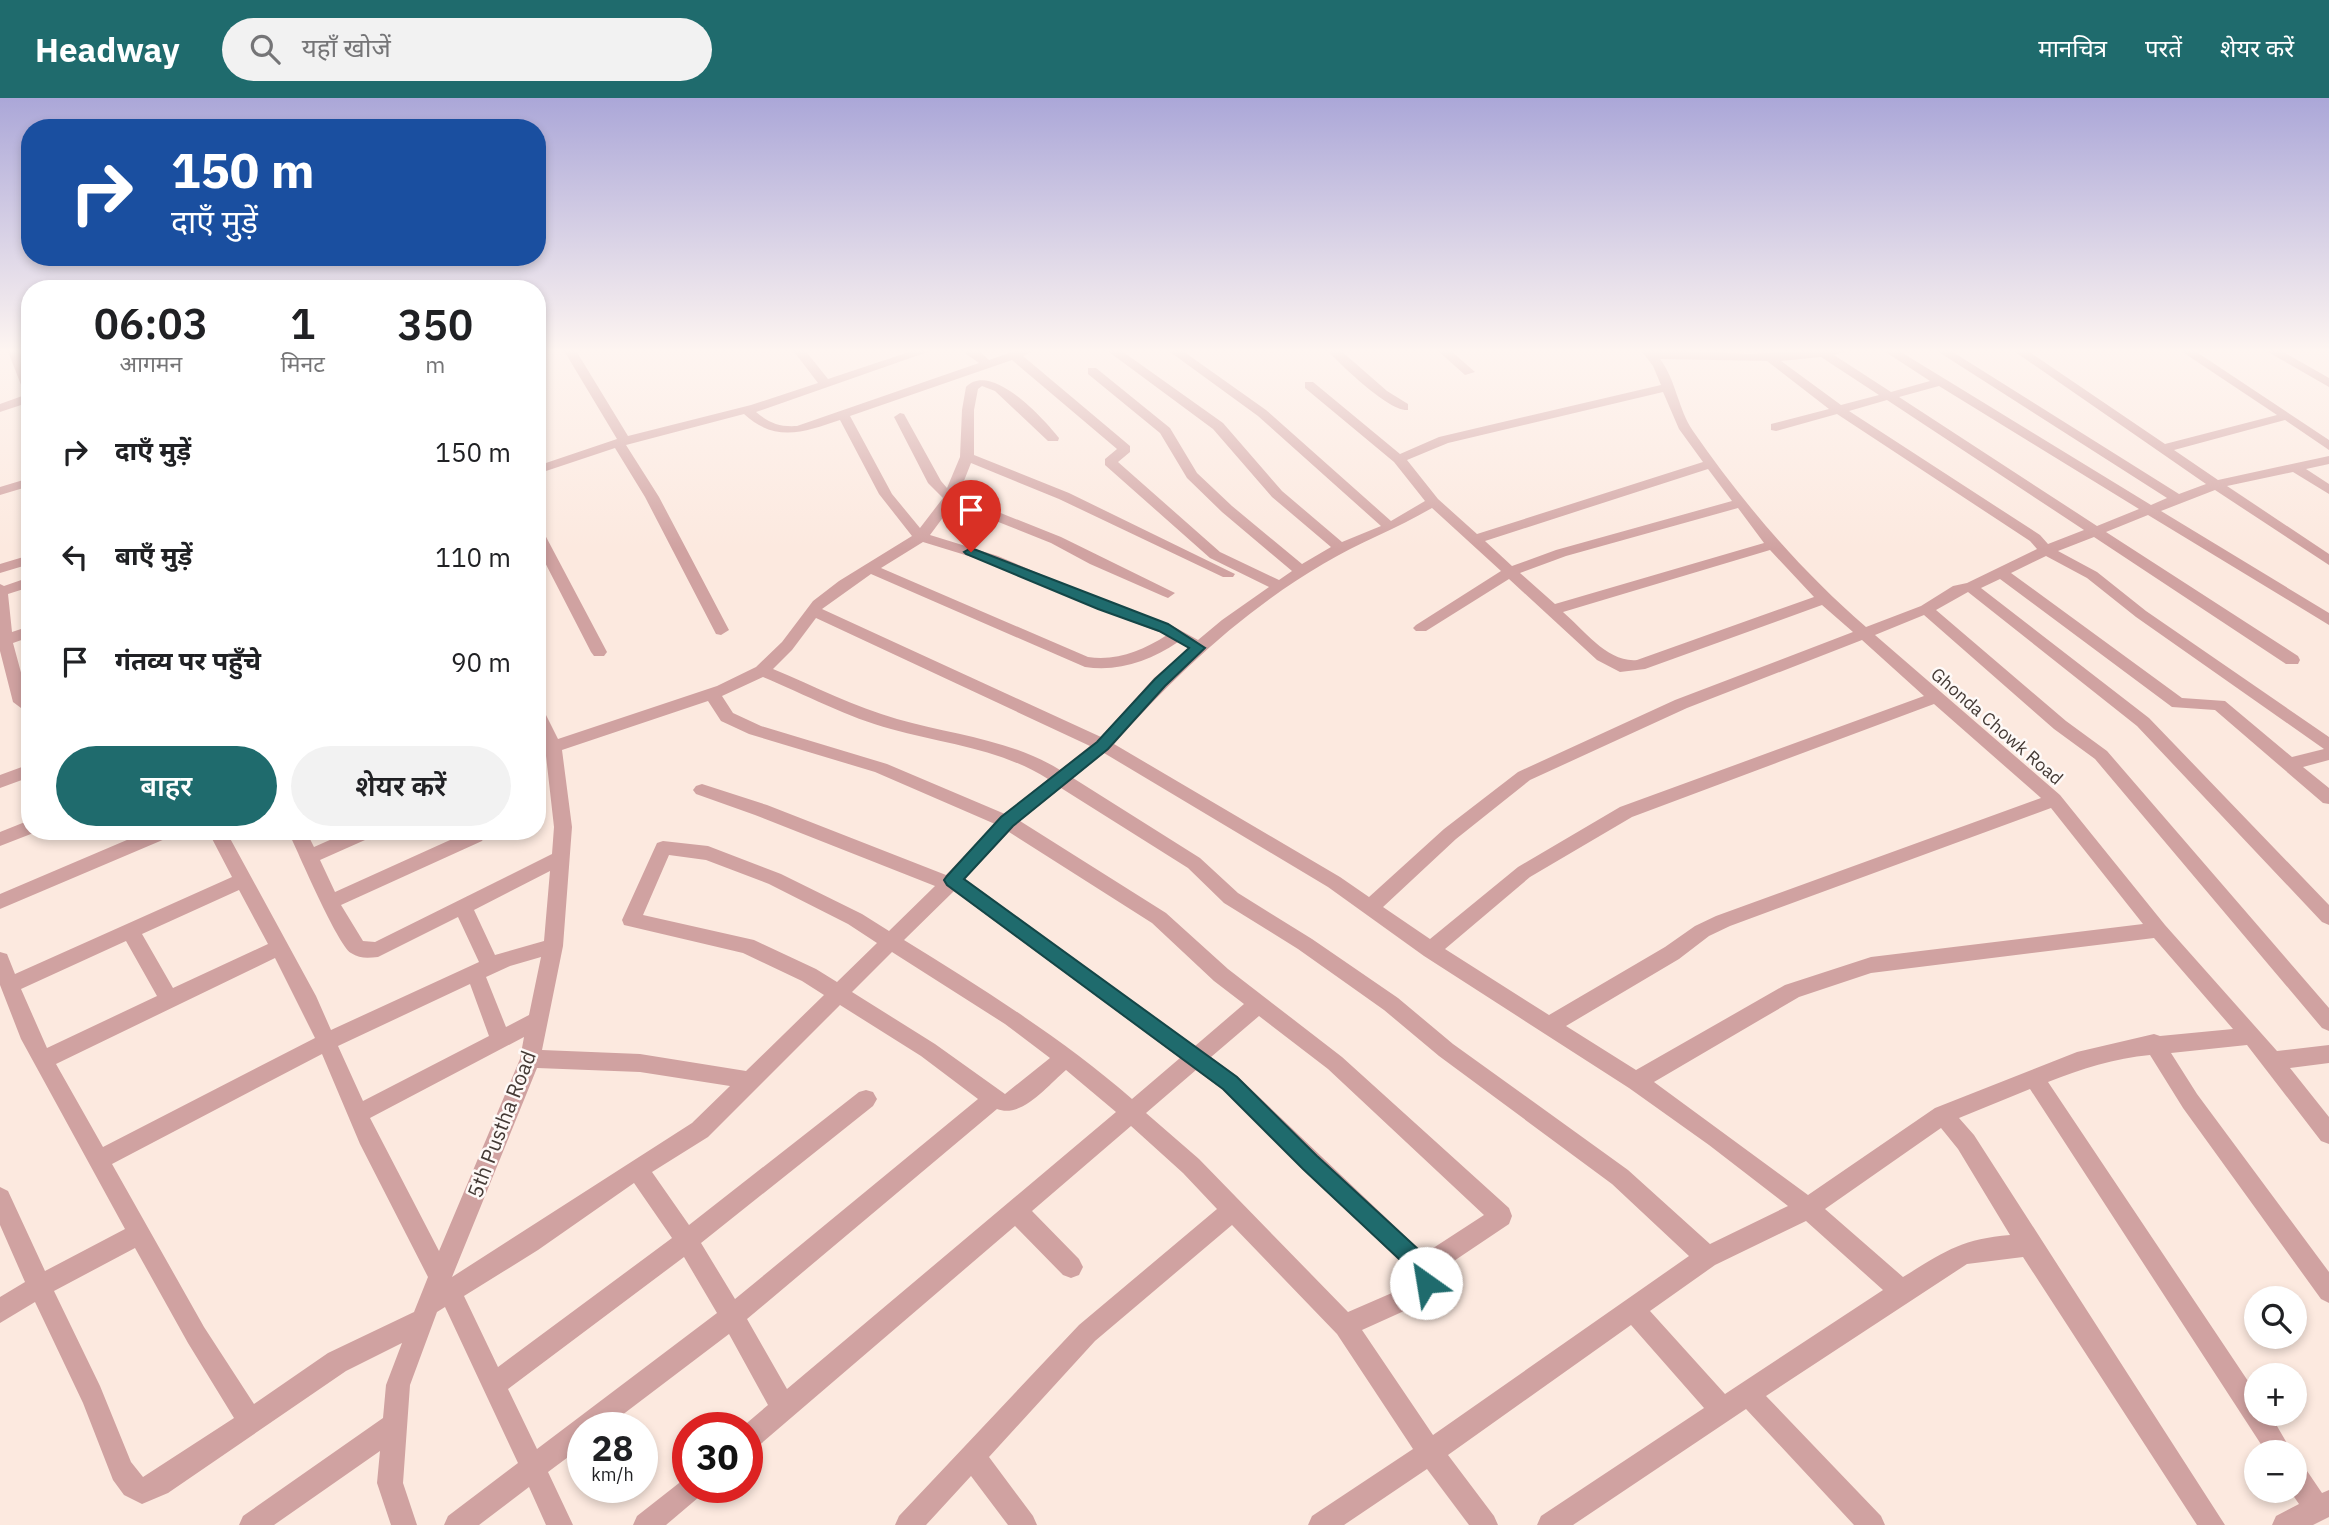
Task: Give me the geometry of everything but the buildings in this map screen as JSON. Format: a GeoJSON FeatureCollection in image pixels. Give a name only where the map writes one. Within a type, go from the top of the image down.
{"type":"FeatureCollection","features":[{"type":"Feature","properties":{"kind":"street"},"geometry":{"type":"LineString","coordinates":[[611,416],[621,442],[721,630]]}},
{"type":"Feature","properties":{"kind":"street"},"geometry":{"type":"LineString","coordinates":[[546,467],[621,442],[729,416]]}},
{"type":"Feature","properties":{"kind":"street"},"geometry":{"type":"LineString","coordinates":[[753,416],[761,424],[783,431],[798,430],[839,416]]}},
{"type":"Feature","properties":{"kind":"street"},"geometry":{"type":"LineString","coordinates":[[845,416],[878,485],[898,515],[921,537],[993,559],[1178,635],[1198,648]]}},
{"type":"Feature","properties":{"kind":"street"},"geometry":{"type":"LineString","coordinates":[[552,747],[712,694],[762,671],[787,646],[811,610],[844,584],[921,537],[950,498],[967,457],[968,416]]}},
{"type":"Feature","properties":{"kind":"street"},"geometry":{"type":"LineString","coordinates":[[1029,416],[1053,438]]}},
{"type":"Feature","properties":{"kind":"street"},"geometry":{"type":"LineString","coordinates":[[1086,416],[1125,449],[1110,461],[1215,555],[1275,588]]}},
{"type":"Feature","properties":{"kind":"street"},"geometry":{"type":"LineString","coordinates":[[1145,416],[1165,430],[1192,475],[1227,509],[1301,571]]}},
{"type":"Feature","properties":{"kind":"street"},"geometry":{"type":"LineString","coordinates":[[1204,416],[1219,426],[1277,495],[1340,548]]}},
{"type":"Feature","properties":{"kind":"street"},"geometry":{"type":"LineString","coordinates":[[1265,416],[1390,527]]}},
{"type":"Feature","properties":{"kind":"street"},"geometry":{"type":"LineString","coordinates":[[1346,416],[1399,459],[1433,502],[1612,663],[1630,667],[1824,600]]}},
{"type":"Feature","properties":{"kind":"street"},"geometry":{"type":"LineString","coordinates":[[1399,459],[1444,440],[1547,416]]}},
{"type":"Feature","properties":{"kind":"street","name":"Ghonda Chowk Road"},"geometry":{"type":"LineString","coordinates":[[1680,416],[1685,429],[1709,464],[1773,545],[1824,600],[2054,800],[2158,930],[2273,1061],[2329,1134]]}},
{"type":"Feature","properties":{"kind":"street"},"geometry":{"type":"LineString","coordinates":[[1776,427],[1820,416]]}},
{"type":"Feature","properties":{"kind":"street"},"geometry":{"type":"LineString","coordinates":[[1849,416],[2035,538],[2046,550],[2092,575],[2141,614],[2329,745]]}},
{"type":"Feature","properties":{"kind":"street"},"geometry":{"type":"LineString","coordinates":[[1917,416],[2291,660]]}},
{"type":"Feature","properties":{"kind":"street"},"geometry":{"type":"LineString","coordinates":[[1994,416],[2329,620]]}},
{"type":"Feature","properties":{"kind":"street"},"geometry":{"type":"LineString","coordinates":[[2045,416],[2179,500]]}},
{"type":"Feature","properties":{"kind":"street"},"geometry":{"type":"LineString","coordinates":[[2117,416],[2329,561]]}},
{"type":"Feature","properties":{"kind":"street"},"geometry":{"type":"LineString","coordinates":[[2165,448],[2287,416],[2329,446]]}},
{"type":"Feature","properties":{"kind":"street"},"geometry":{"type":"LineString","coordinates":[[900,417],[935,483],[950,498],[1056,540],[1095,561],[1168,593]]}},
{"type":"Feature","properties":{"kind":"street"},"geometry":{"type":"LineString","coordinates":[[967,457],[1042,486],[1227,574],[1275,588]]}},
{"type":"Feature","properties":{"kind":"street"},"geometry":{"type":"LineString","coordinates":[[1372,906],[1450,834],[1514,787],[1524,776],[1681,704],[1926,609],[1958,589],[1971,587],[2046,550],[2094,531],[2217,484],[2329,460]]}},
{"type":"Feature","properties":{"kind":"street"},"geometry":{"type":"LineString","coordinates":[[1474,540],[1709,464]]}},
{"type":"Feature","properties":{"kind":"street"},"geometry":{"type":"LineString","coordinates":[[2296,468],[2329,490]]}},
{"type":"Feature","properties":{"kind":"street"},"geometry":{"type":"LineString","coordinates":[[0,491],[21,485]]}},
{"type":"Feature","properties":{"kind":"street"},"geometry":{"type":"LineString","coordinates":[[0,1198],[38,1287],[86,1378],[113,1445],[117,1463],[131,1486],[142,1491],[159,1484],[435,1297],[530,1242],[700,1130],[951,882],[1007,821],[1103,745],[1160,682],[1198,648],[1301,571],[1340,548],[1390,527],[1433,502]]}},
{"type":"Feature","properties":{"kind":"street"},"geometry":{"type":"LineString","coordinates":[[1421,628],[1510,572],[1562,553],[1740,503]]}},
{"type":"Feature","properties":{"kind":"street"},"geometry":{"type":"LineString","coordinates":[[1552,610],[1773,545]]}},
{"type":"Feature","properties":{"kind":"street"},"geometry":{"type":"LineString","coordinates":[[546,550],[599,652]]}},
{"type":"Feature","properties":{"kind":"street"},"geometry":{"type":"LineString","coordinates":[[0,569],[21,562]]}},
{"type":"Feature","properties":{"kind":"street"},"geometry":{"type":"LineString","coordinates":[[870,568],[1085,662],[1099,665],[1147,654],[1178,635]]}},
{"type":"Feature","properties":{"kind":"street"},"geometry":{"type":"LineString","coordinates":[[2000,572],[2178,703],[2219,705],[2329,797]]}},
{"type":"Feature","properties":{"kind":"street"},"geometry":{"type":"LineString","coordinates":[[21,585],[0,591],[6,674],[21,702]]}},
{"type":"Feature","properties":{"kind":"street"},"geometry":{"type":"LineString","coordinates":[[1971,587],[2143,722],[2329,917]]}},
{"type":"Feature","properties":{"kind":"street"},"geometry":{"type":"LineString","coordinates":[[1926,609],[2060,725],[2101,755],[2329,1022]]}},
{"type":"Feature","properties":{"kind":"street"},"geometry":{"type":"LineString","coordinates":[[811,610],[1103,745],[1372,906],[1431,950],[1636,1081],[1717,1138],[1808,1208],[1902,1291]]}},
{"type":"Feature","properties":{"kind":"street"},"geometry":{"type":"LineString","coordinates":[[3,635],[21,632]]}},
{"type":"Feature","properties":{"kind":"street"},"geometry":{"type":"LineString","coordinates":[[762,671],[893,724],[977,742],[1016,756],[1061,779],[1194,863],[1231,898],[1305,944],[1391,1004],[1446,1050],[1620,1177],[1707,1257]]}},
{"type":"Feature","properties":{"kind":"street"},"geometry":{"type":"LineString","coordinates":[[712,694],[727,716],[755,730],[881,768],[1007,821],[1159,918],[1221,975],[1335,1063],[1501,1216],[1423,1268]]}},
{"type":"Feature","properties":{"kind":"street"},"geometry":{"type":"LineString","coordinates":[[1431,950],[1524,872],[1626,812],[1934,698]]}},
{"type":"Feature","properties":{"kind":"street","name":"5th Pustha Road"},"geometry":{"type":"LineString","coordinates":[[404,1525],[390,1483],[398,1385],[530,1059],[553,946],[563,827],[552,747],[546,733]]}},
{"type":"Feature","properties":{"kind":"street"},"geometry":{"type":"LineString","coordinates":[[2289,764],[2329,754]]}},
{"type":"Feature","properties":{"kind":"street"},"geometry":{"type":"LineString","coordinates":[[0,782],[21,774]]}},
{"type":"Feature","properties":{"kind":"street"},"geometry":{"type":"LineString","coordinates":[[702,790],[951,882],[1230,1083],[1423,1268],[1426,1283],[1416,1294],[1345,1326]]}},
{"type":"Feature","properties":{"kind":"street"},"geometry":{"type":"LineString","coordinates":[[1548,1026],[1672,953],[1712,926],[2054,800]]}},
{"type":"Feature","properties":{"kind":"street"},"geometry":{"type":"LineString","coordinates":[[0,839],[21,831]]}},
{"type":"Feature","properties":{"kind":"street"},"geometry":{"type":"LineString","coordinates":[[0,902],[145,840]]}},
{"type":"Feature","properties":{"kind":"street"},"geometry":{"type":"LineString","coordinates":[[223,840],[309,1002],[435,1297],[493,1385],[560,1525]]}},
{"type":"Feature","properties":{"kind":"street"},"geometry":{"type":"LineString","coordinates":[[301,840],[330,902],[356,947],[366,951],[378,949],[560,858]]}},
{"type":"Feature","properties":{"kind":"street"},"geometry":{"type":"LineString","coordinates":[[309,857],[348,840]]}},
{"type":"Feature","properties":{"kind":"street"},"geometry":{"type":"LineString","coordinates":[[330,902],[468,840]]}},
{"type":"Feature","properties":{"kind":"street"},"geometry":{"type":"LineString","coordinates":[[1065,1058],[1017,1099],[1005,1102],[994,1099],[928,1050],[809,975],[747,946],[631,919],[663,848],[708,853],[775,879],[855,919],[1012,1018],[1095,1080],[1191,1166],[1345,1326],[1430,1452],[1485,1525]]}},
{"type":"Feature","properties":{"kind":"street"},"geometry":{"type":"LineString","coordinates":[[10,985],[243,880]]}},
{"type":"Feature","properties":{"kind":"street"},"geometry":{"type":"LineString","coordinates":[[463,907],[501,1040]]}},
{"type":"Feature","properties":{"kind":"street"},"geometry":{"type":"LineString","coordinates":[[1636,1081],[1792,991],[1871,965],[2158,930]]}},
{"type":"Feature","properties":{"kind":"street"},"geometry":{"type":"LineString","coordinates":[[130,931],[169,999]]}},
{"type":"Feature","properties":{"kind":"street"},"geometry":{"type":"LineString","coordinates":[[99,1160],[326,1042],[482,970],[523,953],[553,946]]}},
{"type":"Feature","properties":{"kind":"street"},"geometry":{"type":"LineString","coordinates":[[43,1060],[279,947]]}},
{"type":"Feature","properties":{"kind":"street"},"geometry":{"type":"LineString","coordinates":[[0,960],[31,1039],[196,1335],[250,1421]]}},
{"type":"Feature","properties":{"kind":"street"},"geometry":{"type":"LineString","coordinates":[[763,1425],[1259,1004]]}},
{"type":"Feature","properties":{"kind":"street"},"geometry":{"type":"LineString","coordinates":[[358,1114],[537,1021]]}},
{"type":"Feature","properties":{"kind":"street"},"geometry":{"type":"LineString","coordinates":[[1321,1525],[1430,1452],[1707,1257],[1808,1208],[1943,1115],[2101,1054],[2154,1043],[2252,1036]]}},
{"type":"Feature","properties":{"kind":"street"},"geometry":{"type":"LineString","coordinates":[[2154,1043],[2190,1101],[2329,1291]]}},
{"type":"Feature","properties":{"kind":"street"},"geometry":{"type":"LineString","coordinates":[[2273,1061],[2329,1054]]}},
{"type":"Feature","properties":{"kind":"street"},"geometry":{"type":"LineString","coordinates":[[530,1059],[640,1061],[699,1069],[749,1081]]}},
{"type":"Feature","properties":{"kind":"street"},"geometry":{"type":"LineString","coordinates":[[2034,1078],[2272,1440]]}},
{"type":"Feature","properties":{"kind":"street"},"geometry":{"type":"LineString","coordinates":[[493,1385],[686,1241],[866,1099]]}},
{"type":"Feature","properties":{"kind":"street"},"geometry":{"type":"LineString","coordinates":[[606,1412],[733,1316],[994,1099]]}},
{"type":"Feature","properties":{"kind":"street"},"geometry":{"type":"LineString","coordinates":[[1943,1115],[1966,1142],[2029,1245],[2212,1525]]}},
{"type":"Feature","properties":{"kind":"street"},"geometry":{"type":"LineString","coordinates":[[637,1169],[660,1200],[733,1316],[784,1408]]}},
{"type":"Feature","properties":{"kind":"street"},"geometry":{"type":"LineString","coordinates":[[1015,1210],[1071,1266]]}},
{"type":"Feature","properties":{"kind":"street"},"geometry":{"type":"LineString","coordinates":[[908,1525],[1087,1333],[1233,1210]]}},
{"type":"Feature","properties":{"kind":"street"},"geometry":{"type":"LineString","coordinates":[[0,1311],[38,1287],[140,1233]]}},
{"type":"Feature","properties":{"kind":"street"},"geometry":{"type":"LineString","coordinates":[[1550,1525],[1962,1254],[1980,1249],[2029,1245]]}},
{"type":"Feature","properties":{"kind":"street"},"geometry":{"type":"LineString","coordinates":[[1633,1309],[1722,1410]]}},
{"type":"Feature","properties":{"kind":"street"},"geometry":{"type":"LineString","coordinates":[[1748,1394],[1872,1525]]}},
{"type":"Feature","properties":{"kind":"street"},"geometry":{"type":"LineString","coordinates":[[252,1525],[395,1425]]}},
{"type":"Feature","properties":{"kind":"street"},"geometry":{"type":"LineString","coordinates":[[457,1525],[567,1442]]}},
{"type":"Feature","properties":{"kind":"street"},"geometry":{"type":"LineString","coordinates":[[972,1456],[1024,1525]]}},
{"type":"Feature","properties":{"kind":"street"},"geometry":{"type":"LineString","coordinates":[[2284,1525],[2323,1506],[2307,1488]]}},
{"type":"Feature","properties":{"kind":"street"},"geometry":{"type":"LineString","coordinates":[[646,1525],[672,1503]]}},
{"type":"Feature","properties":{"kind":"route"},"geometry":{"type":"LineString","coordinates":[[971,552],[1103,606],[1164,627],[1198,648],[1160,682],[1103,745],[1007,821],[953,880],[1230,1083],[1423,1268],[1426,1283]]}}]}
